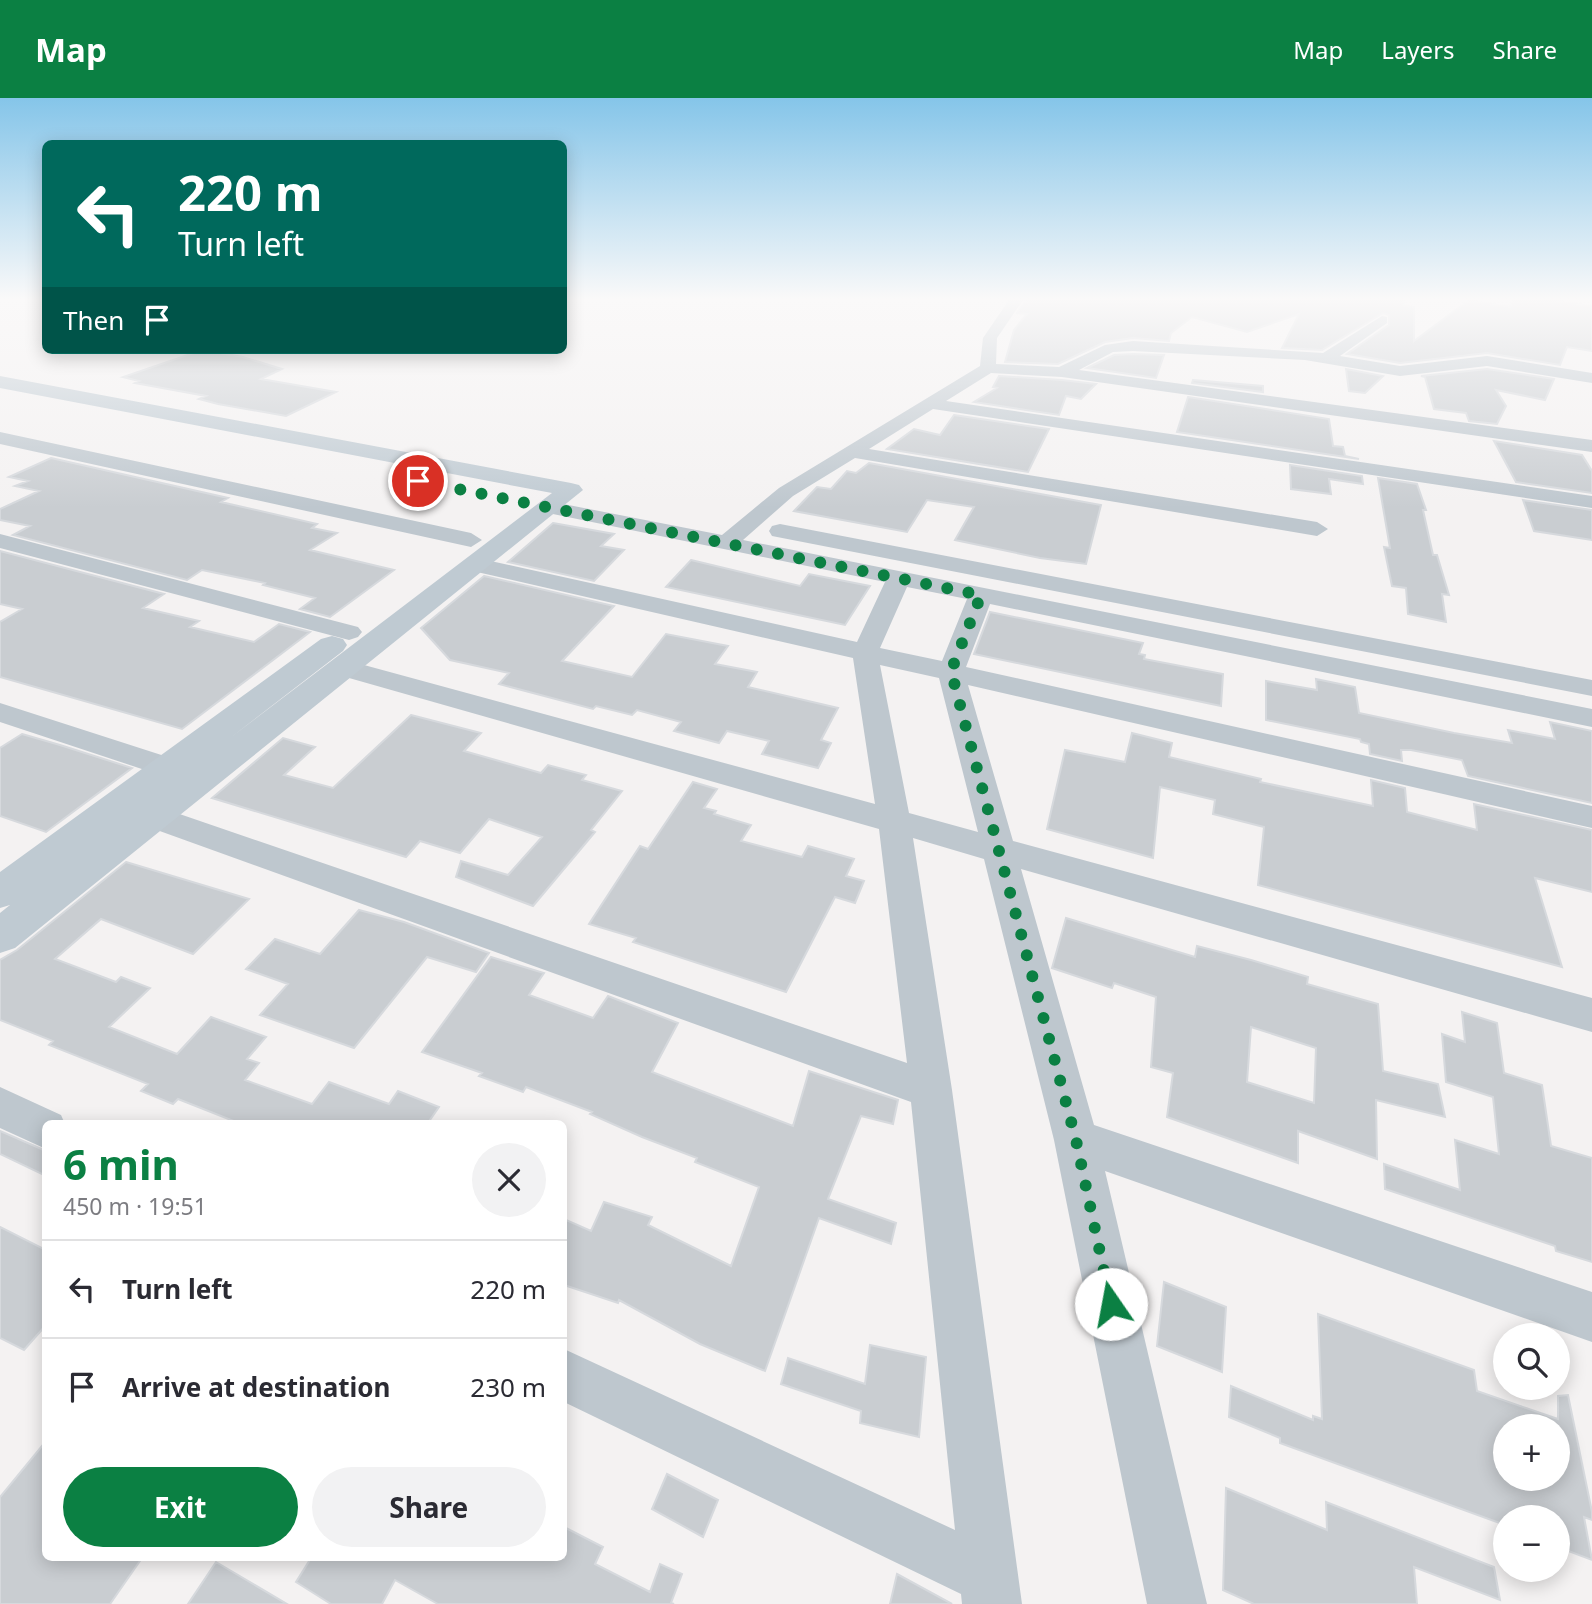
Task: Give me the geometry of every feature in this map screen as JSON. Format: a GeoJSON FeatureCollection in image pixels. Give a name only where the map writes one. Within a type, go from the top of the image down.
{"type":"FeatureCollection","features":[{"type":"Feature","properties":{"kind":"street"},"geometry":{"type":"LineString","coordinates":[[1062,372],[1071,367]]}},
{"type":"Feature","properties":{"kind":"street"},"geometry":{"type":"LineString","coordinates":[[1383,367],[1400,370],[1426,367]]}},
{"type":"Feature","properties":{"kind":"street"},"geometry":{"type":"LineString","coordinates":[[1526,367],[1592,378]]}},
{"type":"Feature","properties":{"kind":"street"},"geometry":{"type":"LineString","coordinates":[[726,543],[786,492],[988,368],[1062,372],[1592,446]]}},
{"type":"Feature","properties":{"kind":"street"},"geometry":{"type":"LineString","coordinates":[[0,382],[556,496],[726,543],[1592,718]]}},
{"type":"Feature","properties":{"kind":"street"},"geometry":{"type":"LineString","coordinates":[[0,398],[556,496]]}},
{"type":"Feature","properties":{"kind":"street"},"geometry":{"type":"LineString","coordinates":[[932,404],[1592,502]]}},
{"type":"Feature","properties":{"kind":"street"},"geometry":{"type":"LineString","coordinates":[[0,438],[474,552],[865,652],[1592,817]]}},
{"type":"Feature","properties":{"kind":"street"},"geometry":{"type":"LineString","coordinates":[[854,452],[1317,529]]}},
{"type":"Feature","properties":{"kind":"street"},"geometry":{"type":"LineString","coordinates":[[0,893],[349,632],[556,496]]}},
{"type":"Feature","properties":{"kind":"street"},"geometry":{"type":"LineString","coordinates":[[720,519],[1592,688]]}},
{"type":"Feature","properties":{"kind":"street"},"geometry":{"type":"LineString","coordinates":[[0,541],[349,632]]}},
{"type":"Feature","properties":{"kind":"street"},"geometry":{"type":"LineString","coordinates":[[0,936],[344,668],[474,552]]}},
{"type":"Feature","properties":{"kind":"street"},"geometry":{"type":"LineString","coordinates":[[900,578],[865,652],[894,821],[931,1090],[991,1590]]}},
{"type":"Feature","properties":{"kind":"street"},"geometry":{"type":"LineString","coordinates":[[981,595],[951,671],[1076,1140],[1177,1604]]}},
{"type":"Feature","properties":{"kind":"street"},"geometry":{"type":"LineString","coordinates":[[344,668],[1592,1015]]}},
{"type":"Feature","properties":{"kind":"street"},"geometry":{"type":"LineString","coordinates":[[0,712],[169,768]]}},
{"type":"Feature","properties":{"kind":"street"},"geometry":{"type":"LineString","coordinates":[[154,817],[931,1090]]}},
{"type":"Feature","properties":{"kind":"street"},"geometry":{"type":"LineString","coordinates":[[0,1107],[42,1127]]}},
{"type":"Feature","properties":{"kind":"street"},"geometry":{"type":"LineString","coordinates":[[1076,1140],[1592,1317]]}},
{"type":"Feature","properties":{"kind":"street"},"geometry":{"type":"LineString","coordinates":[[567,1377],[991,1590]]}},
{"type":"Feature","properties":{"kind":"building"},"geometry":{"type":"Polygon","coordinates":[[[151,367],[276,367],[282,369],[261,379],[336,392],[286,416],[218,404],[199,399],[206,396],[135,383],[139,381],[123,377],[151,367]]]}},
{"type":"Feature","properties":{"kind":"building"},"geometry":{"type":"Polygon","coordinates":[[[1088,367],[1160,367],[1156,378],[1088,367]]]}},
{"type":"Feature","properties":{"kind":"building"},"geometry":{"type":"Polygon","coordinates":[[[1346,369],[1383,376],[1365,393],[1349,391],[1346,369]]]}},
{"type":"Feature","properties":{"kind":"building"},"geometry":{"type":"Polygon","coordinates":[[[1487,369],[1554,379],[1545,400],[1496,390],[1506,406],[1497,424],[1469,421],[1466,413],[1434,409],[1425,377],[1421,376],[1487,369]]]}},
{"type":"Feature","properties":{"kind":"building"},"geometry":{"type":"Polygon","coordinates":[[[999,376],[1096,384],[1081,399],[1066,396],[1059,415],[974,402],[997,388],[993,387],[999,376]]]}},
{"type":"Feature","properties":{"kind":"building"},"geometry":{"type":"Polygon","coordinates":[[[1193,380],[1263,386],[1263,392],[1192,383],[1193,380]]]}},
{"type":"Feature","properties":{"kind":"building"},"geometry":{"type":"Polygon","coordinates":[[[1188,397],[1329,419],[1333,446],[1343,447],[1345,456],[1359,459],[1177,432],[1188,397]]]}},
{"type":"Feature","properties":{"kind":"building"},"geometry":{"type":"Polygon","coordinates":[[[954,415],[1049,429],[1028,472],[887,449],[914,429],[940,435],[954,415]]]}},
{"type":"Feature","properties":{"kind":"building"},"geometry":{"type":"Polygon","coordinates":[[[1494,441],[1582,455],[1592,471],[1592,493],[1516,482],[1494,441]]]}},
{"type":"Feature","properties":{"kind":"building"},"geometry":{"type":"Polygon","coordinates":[[[51,458],[228,498],[221,502],[317,524],[312,528],[337,533],[310,550],[394,570],[330,617],[300,609],[315,598],[263,585],[265,583],[202,570],[187,580],[13,535],[30,526],[0,520],[0,509],[39,491],[15,486],[28,481],[9,477],[51,458]]]}},
{"type":"Feature","properties":{"kind":"building"},"geometry":{"type":"Polygon","coordinates":[[[869,463],[1101,505],[1086,564],[1040,558],[955,540],[974,507],[927,500],[907,532],[794,511],[817,487],[831,489],[847,471],[856,473],[869,463]]]}},
{"type":"Feature","properties":{"kind":"building"},"geometry":{"type":"Polygon","coordinates":[[[1290,465],[1362,476],[1363,484],[1329,479],[1331,494],[1291,489],[1290,465]]]}},
{"type":"Feature","properties":{"kind":"building"},"geometry":{"type":"Polygon","coordinates":[[[1378,478],[1417,484],[1426,510],[1423,510],[1433,555],[1437,555],[1449,595],[1442,594],[1446,622],[1408,614],[1406,588],[1392,586],[1384,547],[1390,548],[1378,478]]]}},
{"type":"Feature","properties":{"kind":"building"},"geometry":{"type":"Polygon","coordinates":[[[1523,500],[1592,510],[1592,540],[1534,531],[1523,500]]]}},
{"type":"Feature","properties":{"kind":"building"},"geometry":{"type":"Polygon","coordinates":[[[553,523],[614,534],[601,546],[624,550],[594,581],[508,562],[553,523]]]}},
{"type":"Feature","properties":{"kind":"building"},"geometry":{"type":"Polygon","coordinates":[[[0,551],[164,594],[143,608],[199,621],[190,627],[254,642],[279,624],[310,632],[182,729],[0,677],[0,622],[22,609],[0,604],[0,551]]]}},
{"type":"Feature","properties":{"kind":"building"},"geometry":{"type":"Polygon","coordinates":[[[691,560],[800,586],[809,574],[870,586],[845,625],[666,587],[691,560]]]}},
{"type":"Feature","properties":{"kind":"building"},"geometry":{"type":"Polygon","coordinates":[[[484,576],[614,606],[562,661],[632,677],[666,634],[728,646],[715,664],[757,672],[748,687],[838,708],[821,740],[831,743],[818,768],[762,754],[769,741],[727,731],[719,743],[674,731],[681,722],[637,710],[632,715],[596,706],[593,709],[499,684],[509,673],[450,660],[421,628],[484,576]]]}},
{"type":"Feature","properties":{"kind":"building"},"geometry":{"type":"Polygon","coordinates":[[[990,612],[1143,643],[1139,654],[1145,655],[1144,659],[1223,674],[1221,706],[974,654],[990,612]]]}},
{"type":"Feature","properties":{"kind":"building"},"geometry":{"type":"Polygon","coordinates":[[[1316,679],[1355,687],[1359,713],[1454,733],[1512,743],[1508,730],[1555,739],[1550,722],[1592,731],[1592,803],[1468,776],[1462,760],[1401,750],[1402,761],[1370,754],[1369,744],[1361,742],[1360,739],[1266,720],[1266,681],[1317,690],[1316,679]]]}},
{"type":"Feature","properties":{"kind":"building"},"geometry":{"type":"Polygon","coordinates":[[[411,715],[481,733],[464,751],[541,773],[548,765],[586,775],[582,780],[622,791],[591,830],[595,832],[533,906],[456,877],[461,861],[508,875],[542,837],[489,819],[460,853],[420,841],[406,857],[212,798],[283,738],[315,747],[284,775],[333,788],[411,715]]]}},
{"type":"Feature","properties":{"kind":"building"},"geometry":{"type":"Polygon","coordinates":[[[1132,733],[1172,743],[1169,757],[1261,779],[1260,782],[1373,806],[1371,780],[1405,788],[1407,812],[1477,830],[1474,804],[1592,830],[1592,892],[1535,878],[1562,967],[1258,885],[1264,827],[1213,814],[1215,800],[1160,787],[1153,858],[1047,829],[1065,750],[1125,762],[1132,733]]]}},
{"type":"Feature","properties":{"kind":"building"},"geometry":{"type":"Polygon","coordinates":[[[22,734],[132,768],[46,832],[0,816],[0,748],[22,734]]]}},
{"type":"Feature","properties":{"kind":"building"},"geometry":{"type":"Polygon","coordinates":[[[693,782],[717,789],[704,808],[716,811],[714,814],[751,825],[741,841],[802,857],[808,846],[854,859],[846,876],[864,881],[855,903],[835,897],[786,992],[633,942],[636,938],[589,924],[640,846],[648,849],[693,782]]]}},
{"type":"Feature","properties":{"kind":"building"},"geometry":{"type":"Polygon","coordinates":[[[126,862],[249,899],[193,954],[101,919],[55,959],[116,982],[121,977],[150,988],[109,1027],[177,1054],[211,1017],[266,1037],[247,1059],[259,1063],[245,1080],[312,1104],[329,1082],[389,1104],[398,1091],[439,1107],[430,1120],[231,1120],[178,1099],[173,1104],[141,1091],[148,1084],[49,1045],[53,1041],[0,1020],[0,960],[17,950],[126,862]]]}},
{"type":"Feature","properties":{"kind":"building"},"geometry":{"type":"Polygon","coordinates":[[[359,910],[404,922],[489,953],[476,972],[427,957],[354,1048],[260,1015],[288,984],[246,969],[275,939],[320,954],[359,910]]]}},
{"type":"Feature","properties":{"kind":"building"},"geometry":{"type":"Polygon","coordinates":[[[1066,918],[1195,957],[1197,946],[1308,977],[1307,984],[1378,1004],[1383,1071],[1438,1084],[1445,1117],[1376,1100],[1377,1159],[1298,1131],[1298,1163],[1167,1117],[1173,1073],[1151,1067],[1156,997],[1114,983],[1112,988],[1052,968],[1066,918]],[[1251,1027],[1247,1082],[1314,1103],[1316,1048],[1251,1027]]]}},
{"type":"Feature","properties":{"kind":"building"},"geometry":{"type":"Polygon","coordinates":[[[491,957],[544,973],[529,995],[593,1018],[608,996],[678,1023],[652,1072],[793,1126],[809,1071],[898,1100],[893,1124],[861,1116],[828,1199],[896,1223],[891,1244],[819,1218],[765,1371],[700,1344],[619,1300],[618,1303],[567,1286],[567,1220],[591,1231],[604,1202],[652,1217],[648,1225],[731,1266],[759,1187],[695,1162],[697,1158],[642,1137],[590,1114],[592,1112],[526,1087],[523,1092],[479,1076],[482,1073],[422,1052],[491,957]]]}},
{"type":"Feature","properties":{"kind":"building"},"geometry":{"type":"Polygon","coordinates":[[[1462,1012],[1497,1023],[1504,1073],[1542,1085],[1551,1146],[1592,1158],[1592,1262],[1556,1251],[1555,1246],[1385,1189],[1384,1164],[1460,1190],[1455,1140],[1499,1154],[1493,1097],[1446,1082],[1442,1034],[1465,1042],[1462,1012]]]}},
{"type":"Feature","properties":{"kind":"building"},"geometry":{"type":"Polygon","coordinates":[[[0,1131],[42,1149],[42,1174],[0,1154],[0,1131]]]}},
{"type":"Feature","properties":{"kind":"building"},"geometry":{"type":"Polygon","coordinates":[[[0,1227],[42,1248],[42,1330],[24,1350],[0,1338],[0,1227]]]}},
{"type":"Feature","properties":{"kind":"building"},"geometry":{"type":"Polygon","coordinates":[[[1164,1282],[1226,1307],[1222,1372],[1157,1346],[1164,1282]]]}},
{"type":"Feature","properties":{"kind":"building"},"geometry":{"type":"Polygon","coordinates":[[[1318,1314],[1474,1370],[1477,1391],[1493,1397],[1493,1400],[1503,1400],[1544,1414],[1493,1414],[1493,1491],[1570,1491],[1570,1414],[1558,1414],[1558,1400],[1569,1400],[1592,1512],[1592,1520],[1584,1517],[1592,1560],[1570,1552],[1570,1505],[1493,1505],[1493,1521],[1280,1443],[1280,1438],[1229,1417],[1231,1386],[1313,1420],[1313,1416],[1322,1419],[1318,1314]]]}},
{"type":"Feature","properties":{"kind":"building"},"geometry":{"type":"Polygon","coordinates":[[[870,1345],[926,1357],[919,1437],[860,1423],[861,1411],[781,1384],[788,1358],[865,1384],[870,1345]]]}},
{"type":"Feature","properties":{"kind":"building"},"geometry":{"type":"Polygon","coordinates":[[[42,1446],[42,1561],[140,1561],[110,1604],[0,1604],[0,1497],[42,1446]]]}},
{"type":"Feature","properties":{"kind":"building"},"geometry":{"type":"Polygon","coordinates":[[[667,1474],[718,1500],[703,1537],[652,1509],[667,1474]]]}},
{"type":"Feature","properties":{"kind":"building"},"geometry":{"type":"Polygon","coordinates":[[[1226,1488],[1327,1530],[1326,1502],[1493,1567],[1493,1582],[1497,1582],[1500,1600],[1414,1567],[1417,1604],[1254,1604],[1223,1590],[1226,1488]]]}},
{"type":"Feature","properties":{"kind":"building"},"geometry":{"type":"Polygon","coordinates":[[[567,1529],[603,1547],[595,1564],[650,1592],[660,1564],[682,1574],[671,1603],[674,1604],[438,1604],[395,1580],[382,1604],[331,1604],[296,1582],[309,1561],[567,1561],[567,1529]]]}},
{"type":"Feature","properties":{"kind":"building"},"geometry":{"type":"Polygon","coordinates":[[[216,1562],[287,1604],[188,1604],[216,1562]]]}},
{"type":"Feature","properties":{"kind":"building"},"geometry":{"type":"Polygon","coordinates":[[[897,1574],[952,1604],[890,1604],[897,1574]]]}},
{"type":"Feature","properties":{"kind":"route"},"geometry":{"type":"LineString","coordinates":[[418,481],[981,595],[951,671],[1076,1140],[1111,1304]]}}]}
